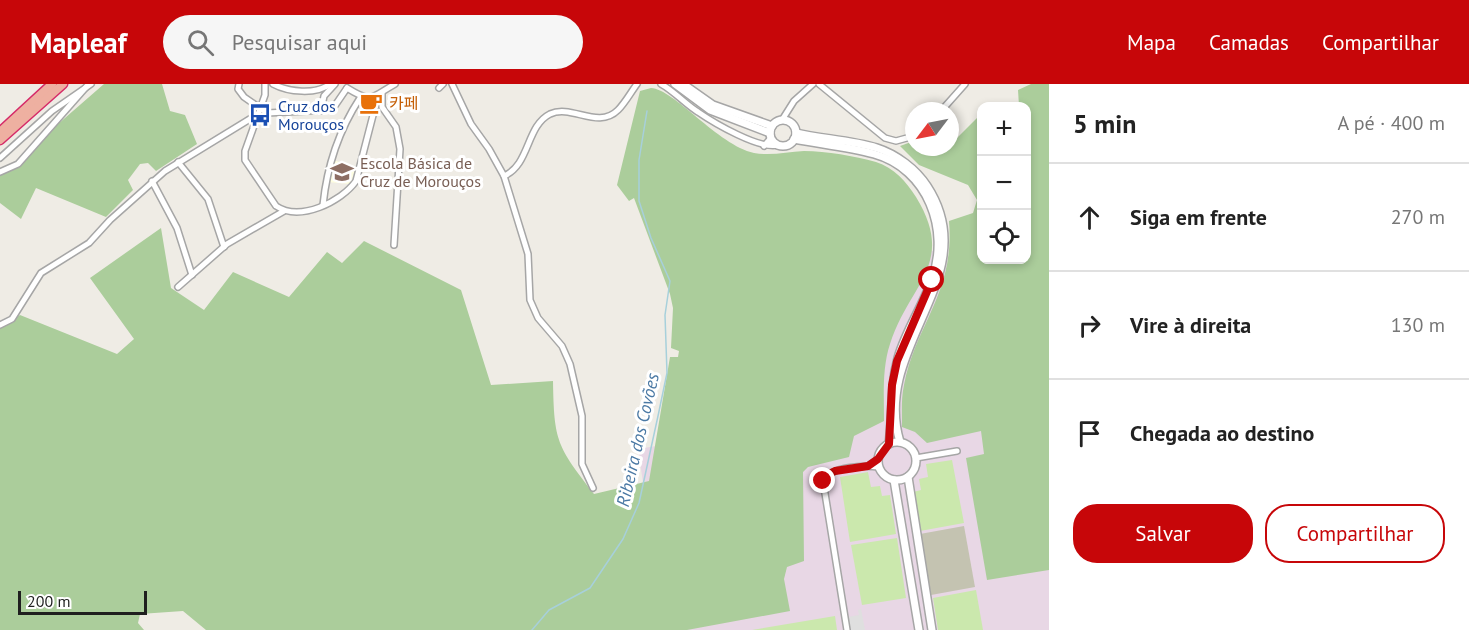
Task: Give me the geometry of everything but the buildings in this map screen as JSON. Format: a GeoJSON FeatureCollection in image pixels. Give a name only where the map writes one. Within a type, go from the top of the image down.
{"type":"FeatureCollection","features":[{"type":"Feature","properties":{"kind":"highway"},"geometry":{"type":"LineString","coordinates":[[0,132],[52,84]]}},
{"type":"Feature","properties":{"kind":"highway"},"geometry":{"type":"LineString","coordinates":[[0,140],[63,84]]}},
{"type":"Feature","properties":{"kind":"street"},"geometry":{"type":"LineString","coordinates":[[239,84],[239,92],[259,111],[267,113],[321,111],[334,106],[346,86],[360,98],[380,95],[395,84]]}},
{"type":"Feature","properties":{"kind":"street"},"geometry":{"type":"LineString","coordinates":[[265,84],[265,95],[245,151],[245,160],[276,206],[284,212]]}},
{"type":"Feature","properties":{"kind":"street"},"geometry":{"type":"LineString","coordinates":[[273,84],[290,91],[324,89],[330,84]]}},
{"type":"Feature","properties":{"kind":"street"},"geometry":{"type":"LineString","coordinates":[[321,111],[324,96],[335,84]]}},
{"type":"Feature","properties":{"kind":"street"},"geometry":{"type":"LineString","coordinates":[[452,84],[471,124],[489,149],[504,176],[528,254],[530,300],[538,318],[562,346],[570,364],[582,416],[582,464],[593,488]]}},
{"type":"Feature","properties":{"kind":"street"},"geometry":{"type":"LineString","coordinates":[[504,176],[517,166],[541,122],[549,115],[559,112],[596,118],[608,117],[617,111],[637,84]]}},
{"type":"Feature","properties":{"kind":"street"},"geometry":{"type":"LineString","coordinates":[[661,84],[699,113],[764,146],[786,146],[795,136]]}},
{"type":"Feature","properties":{"kind":"street"},"geometry":{"type":"LineString","coordinates":[[675,84],[710,110],[771,132]]}},
{"type":"Feature","properties":{"kind":"street"},"geometry":{"type":"LineString","coordinates":[[683,84],[713,105],[771,132],[778,145]]}},
{"type":"Feature","properties":{"kind":"street"},"geometry":{"type":"LineString","coordinates":[[764,146],[771,132],[786,121],[794,101],[813,84]]}},
{"type":"Feature","properties":{"kind":"street"},"geometry":{"type":"LineString","coordinates":[[819,84],[885,138],[896,141],[905,138]]}},
{"type":"Feature","properties":{"kind":"street"},"geometry":{"type":"LineString","coordinates":[[949,102],[964,84]]}},
{"type":"Feature","properties":{"kind":"street"},"geometry":{"type":"LineString","coordinates":[[0,158],[52,111],[89,85]]}},
{"type":"Feature","properties":{"kind":"street"},"geometry":{"type":"LineString","coordinates":[[0,172],[18,164],[89,85]]}},
{"type":"Feature","properties":{"kind":"street"},"geometry":{"type":"LineString","coordinates":[[177,287],[224,247],[284,212],[323,205],[338,198],[356,181],[380,95]]}},
{"type":"Feature","properties":{"kind":"street"},"geometry":{"type":"LineString","coordinates":[[380,95],[382,106],[396,127],[400,149],[394,244]]}},
{"type":"Feature","properties":{"kind":"street"},"geometry":{"type":"LineString","coordinates":[[323,205],[341,130],[360,98]]}},
{"type":"Feature","properties":{"kind":"street"},"geometry":{"type":"LineString","coordinates":[[0,325],[12,319],[40,273],[89,243],[152,181],[259,111]]}},
{"type":"Feature","properties":{"kind":"street"},"geometry":{"type":"LineString","coordinates":[[786,121],[795,136],[876,154],[895,163],[918,184],[934,212],[939,236],[938,260],[932,280],[897,361],[892,385],[889,444],[879,463],[835,471],[823,481],[847,630]]}},
{"type":"Feature","properties":{"kind":"street"},"geometry":{"type":"LineString","coordinates":[[795,136],[877,148],[898,159],[923,180],[940,211],[945,236],[944,260],[938,282],[902,362],[896,411],[900,442]]}},
{"type":"Feature","properties":{"kind":"street"},"geometry":{"type":"LineString","coordinates":[[178,162],[208,199],[224,247]]}},
{"type":"Feature","properties":{"kind":"street"},"geometry":{"type":"LineString","coordinates":[[152,181],[177,228],[192,275]]}},
{"type":"Feature","properties":{"kind":"street"},"geometry":{"type":"LineString","coordinates":[[879,463],[885,476],[894,480],[908,477],[916,467],[916,458],[912,448],[900,442],[889,444]]}},
{"type":"Feature","properties":{"kind":"street"},"geometry":{"type":"LineString","coordinates":[[916,458],[957,451]]}},
{"type":"Feature","properties":{"kind":"street"},"geometry":{"type":"LineString","coordinates":[[908,477],[932,630]]}},
{"type":"Feature","properties":{"kind":"street"},"geometry":{"type":"LineString","coordinates":[[894,480],[919,630]]}},
{"type":"Feature","properties":{"kind":"shaded area","name":"Escola Básica de Cruz de Morouços"},"geometry":{"type":"Polygon","coordinates":[[[333,160],[356,167],[350,184],[327,182],[333,160]]]}},
{"type":"Feature","properties":{"kind":"shaded area"},"geometry":{"type":"Polygon","coordinates":[[[872,231],[1009,276],[1049,474],[1049,630],[665,630],[638,449],[829,417],[872,231]]]}},
{"type":"Feature","properties":{"kind":"shaded area"},"geometry":{"type":"Polygon","coordinates":[[[964,526],[975,587],[931,595],[920,534],[964,526]]]}},
{"type":"Feature","properties":{"kind":"shaded area"},"geometry":{"type":"Polygon","coordinates":[[[861,609],[865,630],[850,630],[848,617],[859,615],[858,610],[861,609]]]}},
{"type":"Feature","properties":{"kind":"green space"},"geometry":{"type":"Polygon","coordinates":[[[104,84],[162,84],[170,111],[185,115],[197,144],[156,171],[148,163],[140,164],[128,180],[133,190],[106,217],[36,188],[21,219],[0,203],[0,174],[15,168],[50,131],[104,84]]]}},
{"type":"Feature","properties":{"kind":"green space"},"geometry":{"type":"Polygon","coordinates":[[[1031,84],[1049,84],[1049,570],[987,580],[966,458],[984,454],[981,431],[927,443],[915,432],[902,427],[902,396],[917,343],[941,288],[949,246],[949,221],[973,213],[977,200],[977,264],[1031,264],[1031,102],[1019,102],[1018,90],[1031,84]]]}},
{"type":"Feature","properties":{"kind":"green space"},"geometry":{"type":"Polygon","coordinates":[[[651,88],[672,97],[726,140],[754,153],[822,152],[876,162],[894,171],[908,186],[927,220],[932,240],[931,257],[898,323],[887,353],[884,421],[854,436],[849,457],[808,467],[803,472],[804,561],[787,567],[784,579],[790,611],[687,630],[206,630],[183,611],[140,614],[138,623],[144,630],[0,630],[0,328],[20,315],[117,354],[134,339],[90,278],[161,228],[171,288],[204,310],[233,272],[289,297],[327,252],[342,263],[364,241],[461,290],[491,385],[553,381],[555,418],[560,442],[572,465],[594,494],[649,481],[670,357],[678,357],[679,351],[671,348],[673,308],[670,294],[634,198],[629,201],[617,185],[640,91],[651,88]]]}},
{"type":"Feature","properties":{"kind":"green space"},"geometry":{"type":"Polygon","coordinates":[[[977,118],[977,200],[968,185],[919,165],[910,156],[959,156],[959,136],[977,118]]]}},
{"type":"Feature","properties":{"kind":"green space"},"geometry":{"type":"Polygon","coordinates":[[[952,460],[964,523],[920,531],[913,492],[921,490],[919,479],[928,477],[926,464],[952,460]]]}},
{"type":"Feature","properties":{"kind":"green space"},"geometry":{"type":"Polygon","coordinates":[[[868,472],[871,487],[880,486],[882,496],[890,495],[896,534],[850,542],[840,477],[868,472]]]}},
{"type":"Feature","properties":{"kind":"green space"},"geometry":{"type":"Polygon","coordinates":[[[897,538],[906,598],[862,605],[851,545],[897,538]]]}},
{"type":"Feature","properties":{"kind":"green space"},"geometry":{"type":"Polygon","coordinates":[[[976,590],[983,630],[938,630],[933,598],[976,590]]]}},
{"type":"Feature","properties":{"kind":"green space"},"geometry":{"type":"Polygon","coordinates":[[[835,616],[837,630],[752,630],[835,616]]]}},
{"type":"Feature","properties":{"kind":"waterway","name":"Ribeira dos Covões"},"geometry":{"type":"LineString","coordinates":[[532,630],[549,610],[590,588],[623,539],[639,503],[667,373],[665,315],[670,281],[651,238],[639,201],[639,160],[647,111]]}},
{"type":"Feature","properties":{"kind":"place","name":"카페"},"geometry":{"type":"Point","coordinates":[371,103]}},
{"type":"Feature","properties":{"kind":"place","name":"Cruz dos Morouços"},"geometry":{"type":"Point","coordinates":[260,115]}},
{"type":"Feature","properties":{"kind":"place","name":"Escola Básica de Cruz de Morouços"},"geometry":{"type":"Point","coordinates":[342,172]}},
{"type":"Feature","properties":{"kind":"route"},"geometry":{"type":"LineString","coordinates":[[823,481],[835,471],[868,466],[878,459],[880,453],[889,444],[892,385],[897,361],[903,341],[932,280]]}}]}
